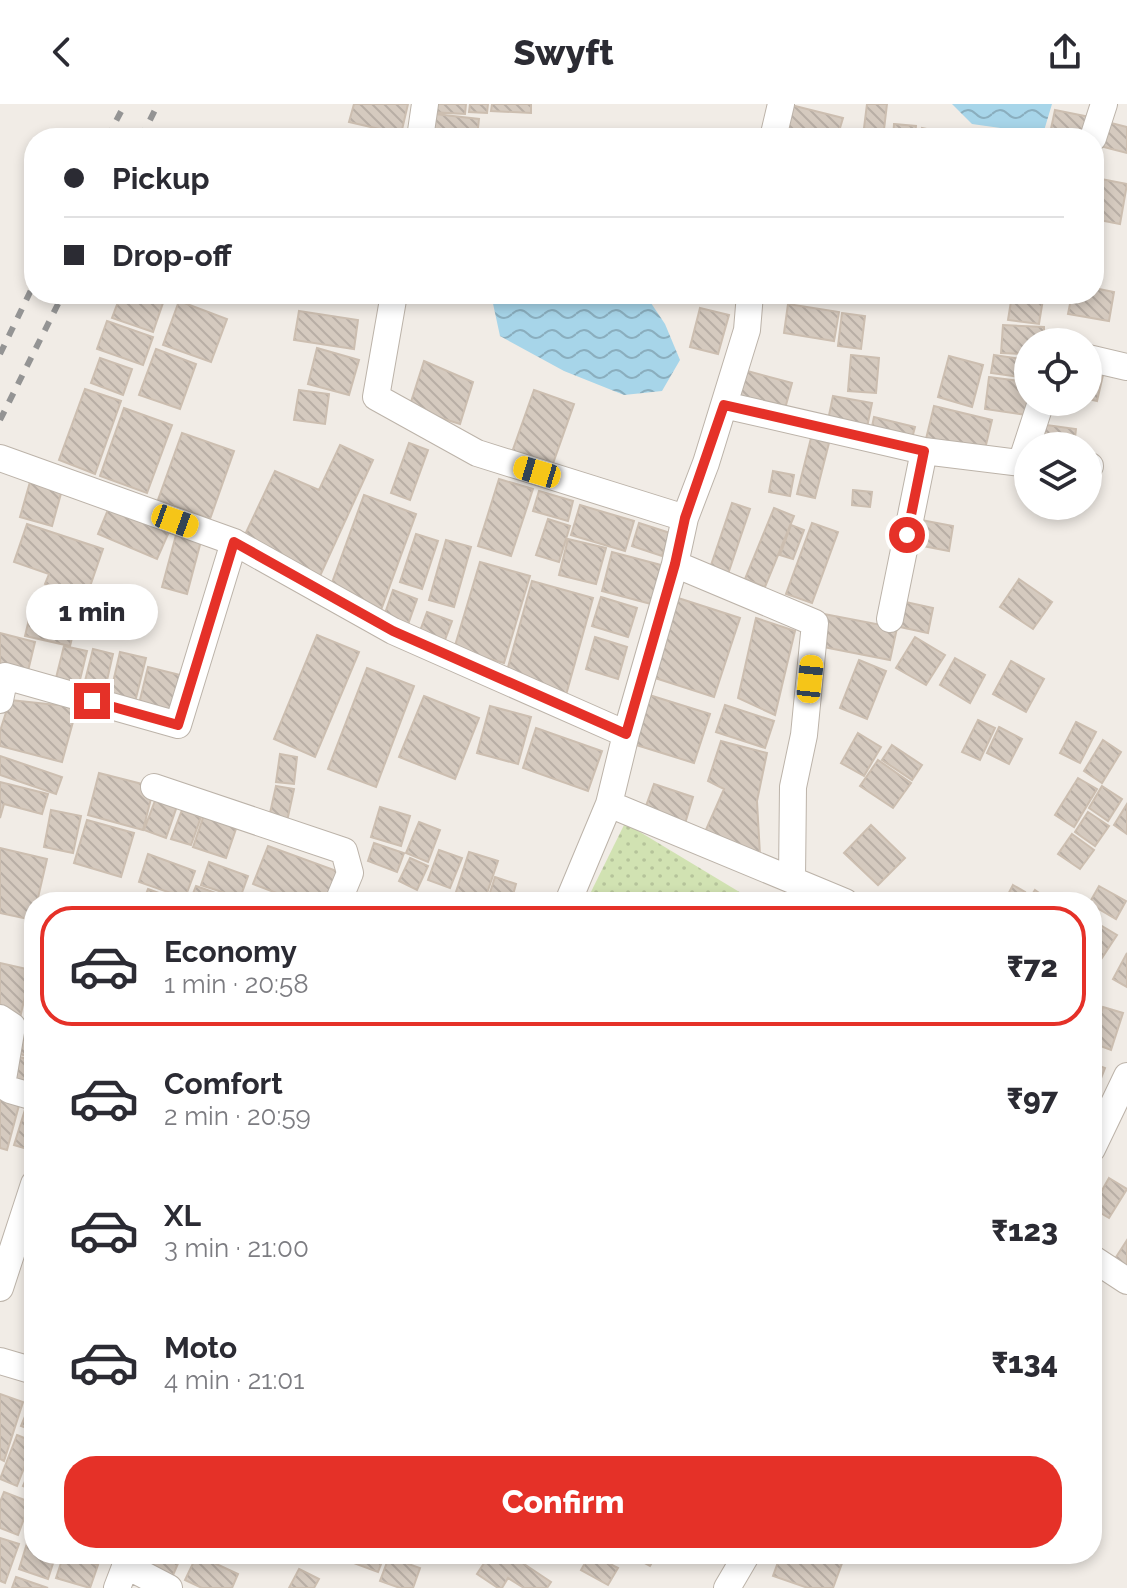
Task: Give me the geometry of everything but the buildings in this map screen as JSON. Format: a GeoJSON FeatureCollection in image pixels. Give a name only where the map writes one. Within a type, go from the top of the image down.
{"type":"FeatureCollection","features":[{"type":"Feature","properties":{"kind":"street"},"geometry":{"type":"LineString","coordinates":[[421,128],[425,104]]}},
{"type":"Feature","properties":{"kind":"street"},"geometry":{"type":"LineString","coordinates":[[775,128],[781,104]]}},
{"type":"Feature","properties":{"kind":"street"},"geometry":{"type":"LineString","coordinates":[[1096,128],[1104,104]]}},
{"type":"Feature","properties":{"kind":"street"},"geometry":{"type":"LineString","coordinates":[[392,304],[376,397],[477,453],[685,518]]}},
{"type":"Feature","properties":{"kind":"street"},"geometry":{"type":"LineString","coordinates":[[572,892],[609,804],[685,518],[747,330],[749,304]]}},
{"type":"Feature","properties":{"kind":"street"},"geometry":{"type":"LineString","coordinates":[[1102,361],[1127,367]]}},
{"type":"Feature","properties":{"kind":"street"},"geometry":{"type":"LineString","coordinates":[[724,405],[924,451],[1014,463]]}},
{"type":"Feature","properties":{"kind":"street"},"geometry":{"type":"LineString","coordinates":[[890,619],[924,451]]}},
{"type":"Feature","properties":{"kind":"street"},"geometry":{"type":"LineString","coordinates":[[0,458],[234,542],[393,631],[626,734]]}},
{"type":"Feature","properties":{"kind":"street"},"geometry":{"type":"LineString","coordinates":[[0,700],[5,676],[178,725],[234,542]]}},
{"type":"Feature","properties":{"kind":"street"},"geometry":{"type":"LineString","coordinates":[[675,564],[815,623],[804,735],[793,787],[792,878]]}},
{"type":"Feature","properties":{"kind":"street"},"geometry":{"type":"LineString","coordinates":[[154,787],[344,851],[350,873],[342,892]]}},
{"type":"Feature","properties":{"kind":"street"},"geometry":{"type":"LineString","coordinates":[[609,804],[792,878],[809,892]]}},
{"type":"Feature","properties":{"kind":"street"},"geometry":{"type":"LineString","coordinates":[[0,1018],[12,1026],[2,1085],[24,1094]]}},
{"type":"Feature","properties":{"kind":"street"},"geometry":{"type":"LineString","coordinates":[[1102,1128],[1127,1076]]}},
{"type":"Feature","properties":{"kind":"street"},"geometry":{"type":"LineString","coordinates":[[0,1288],[24,1215]]}},
{"type":"Feature","properties":{"kind":"street"},"geometry":{"type":"LineString","coordinates":[[1102,1265],[1127,1281]]}},
{"type":"Feature","properties":{"kind":"street"},"geometry":{"type":"LineString","coordinates":[[0,1361],[24,1368]]}},
{"type":"Feature","properties":{"kind":"street"},"geometry":{"type":"LineString","coordinates":[[727,1588],[741,1564]]}},
{"type":"Feature","properties":{"kind":"street"},"geometry":{"type":"LineString","coordinates":[[124,1569],[169,1588]]}},
{"type":"Feature","properties":{"kind":"green space"},"geometry":{"type":"Polygon","coordinates":[[[625,823],[739,892],[591,892],[625,823]]]}},
{"type":"Feature","properties":{"kind":"water"},"geometry":{"type":"Polygon","coordinates":[[[952,104],[1052,104],[1045,128],[1000,128],[972,124],[952,104]]]}},
{"type":"Feature","properties":{"kind":"water"},"geometry":{"type":"Polygon","coordinates":[[[493,304],[652,304],[665,324],[680,360],[662,391],[624,395],[564,371],[500,336],[493,304]]]}},
{"type":"Feature","properties":{"kind":"railway"},"geometry":{"type":"LineString","coordinates":[[112,128],[125,104]]}},
{"type":"Feature","properties":{"kind":"railway"},"geometry":{"type":"LineString","coordinates":[[146,128],[158,104]]}},
{"type":"Feature","properties":{"kind":"railway"},"geometry":{"type":"LineString","coordinates":[[0,354],[24,304]]}},
{"type":"Feature","properties":{"kind":"railway"},"geometry":{"type":"LineString","coordinates":[[0,420],[58,304]]}},
{"type":"Feature","properties":{"kind":"route"},"geometry":{"type":"LineString","coordinates":[[92,701],[178,725],[234,542],[393,631],[626,734],[675,564],[685,518],[724,405],[924,451],[907,535]]}}]}
